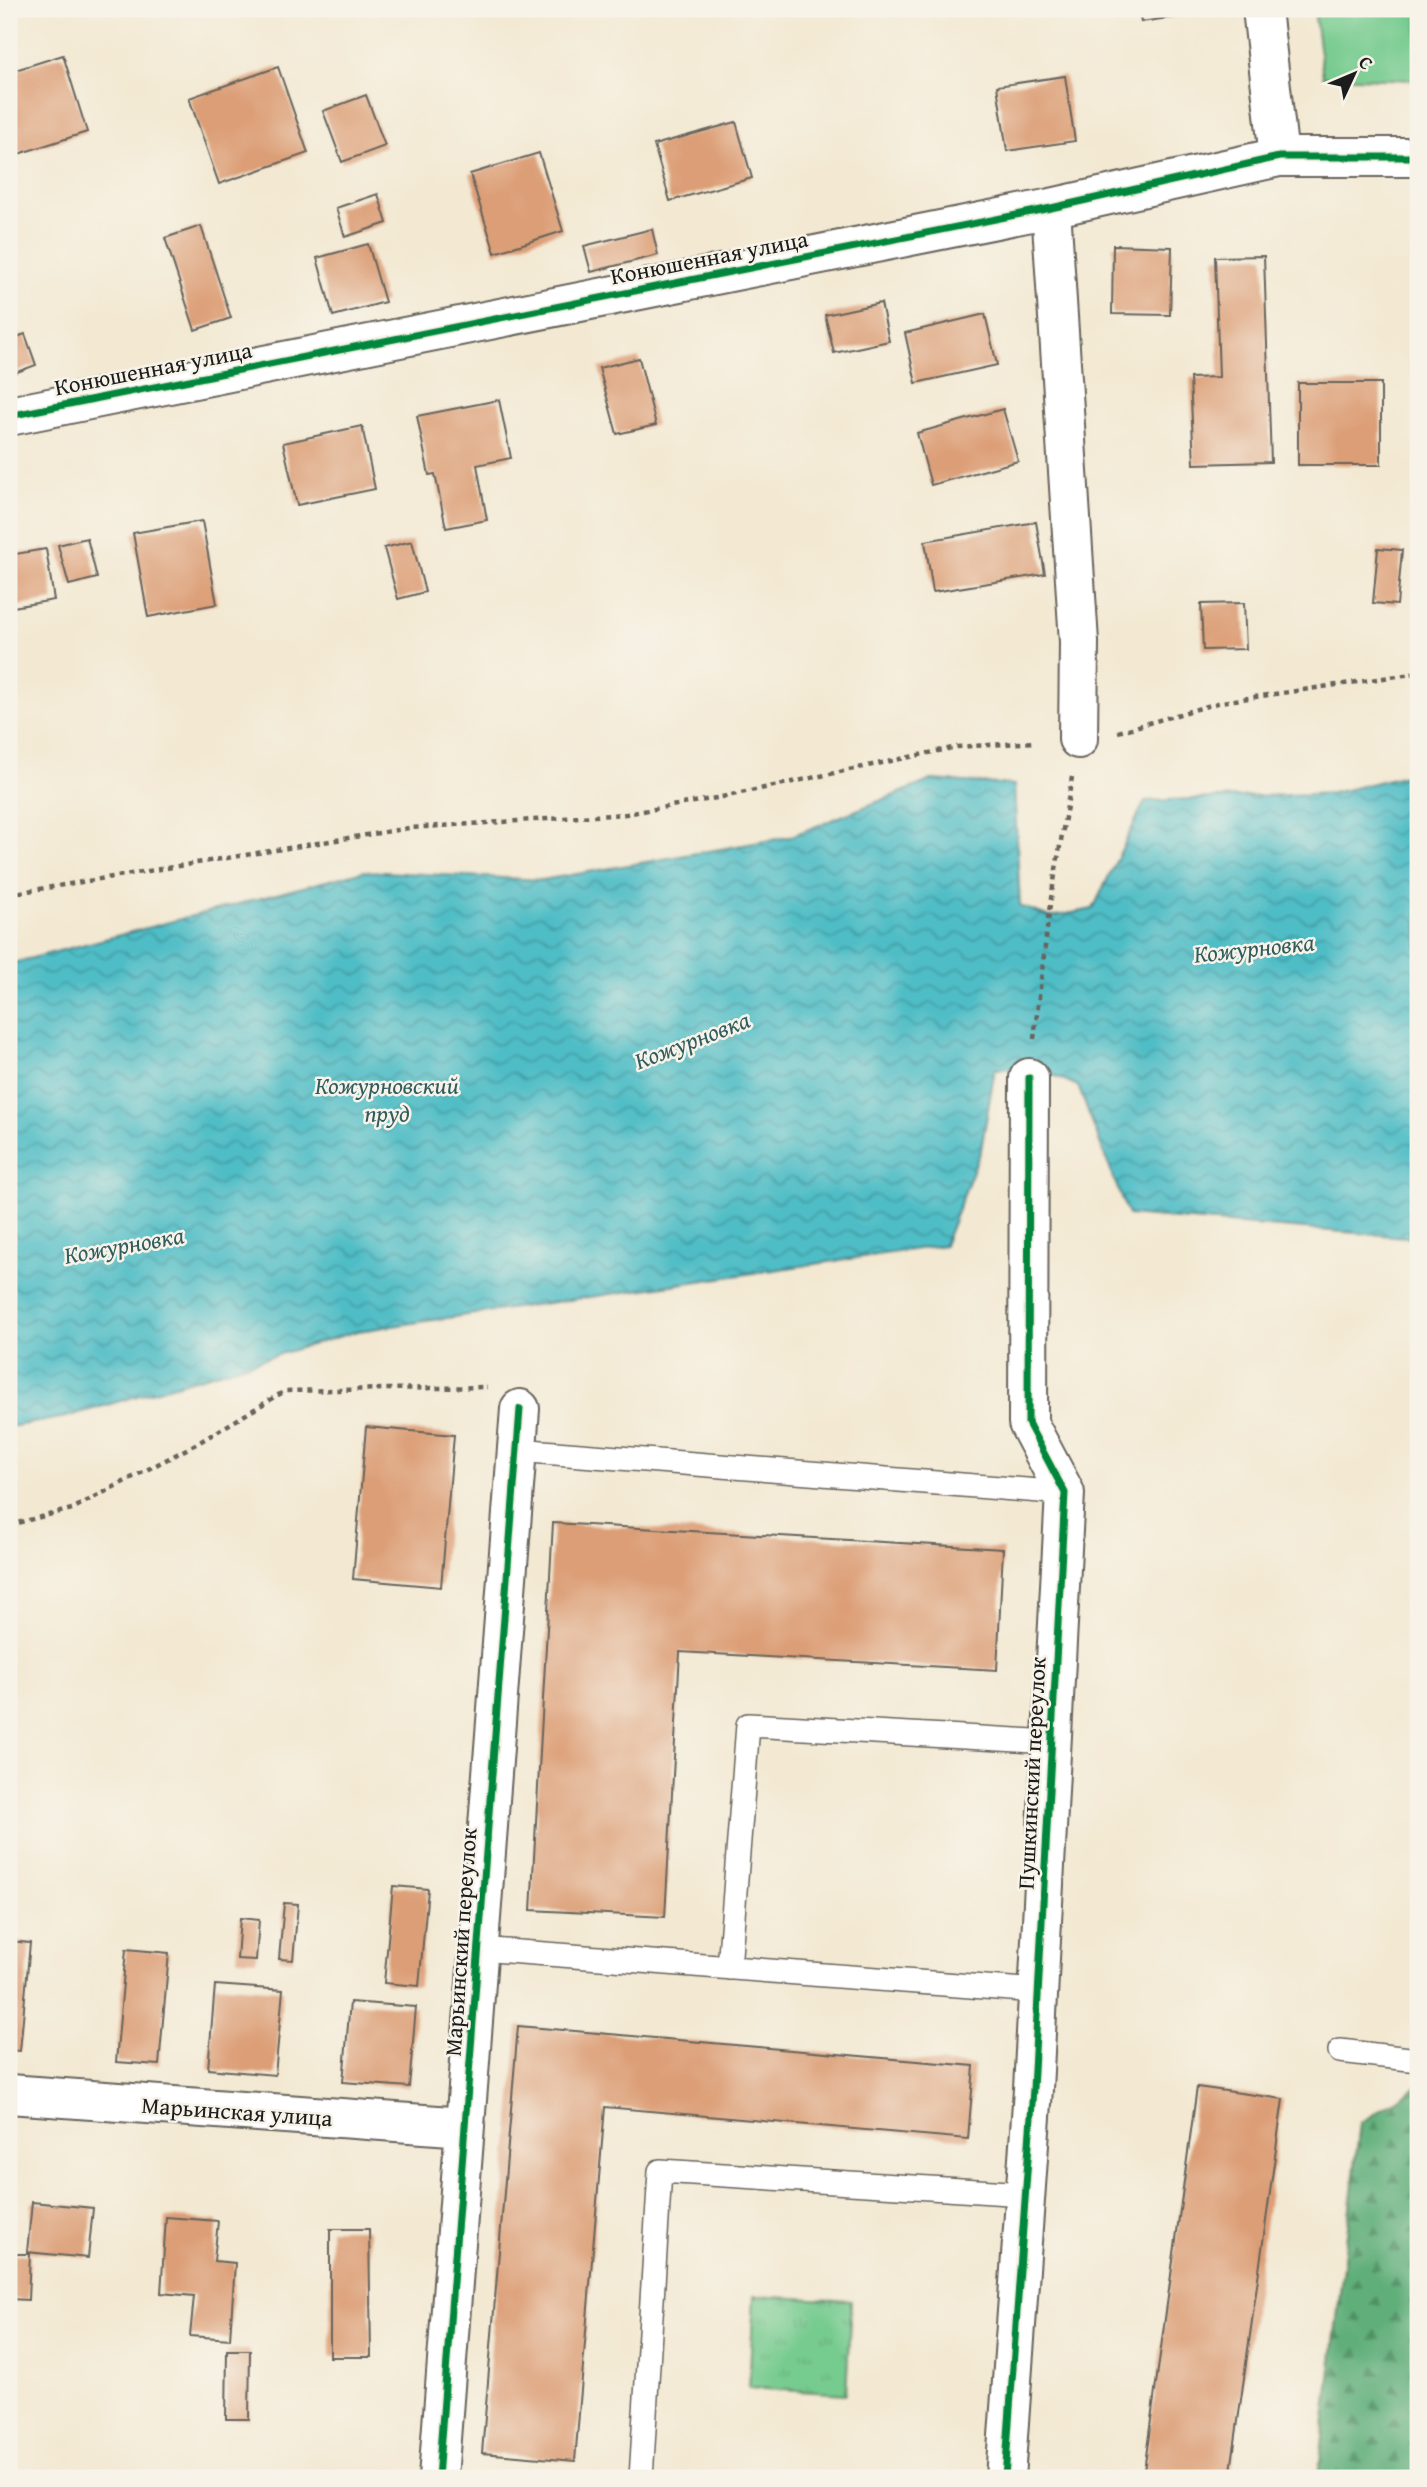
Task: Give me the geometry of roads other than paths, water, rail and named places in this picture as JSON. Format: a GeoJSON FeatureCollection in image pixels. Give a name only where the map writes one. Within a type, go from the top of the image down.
{"type":"FeatureCollection","features":[{"type":"Feature","properties":{"kind":"street"},"geometry":{"type":"LineString","coordinates":[[1262,9],[1279,157]]}},
{"type":"Feature","properties":{"kind":"street","name":"Конюшенная улица"},"geometry":{"type":"LineString","coordinates":[[9,416],[1051,208],[1279,157],[1418,158]]}},
{"type":"Feature","properties":{"kind":"street"},"geometry":{"type":"LineString","coordinates":[[1051,208],[1079,642],[1078,739]]}},
{"type":"Feature","properties":{"kind":"street"},"geometry":{"type":"LineString","coordinates":[[1029,1078],[1028,1423],[1065,1493]]}},
{"type":"Feature","properties":{"kind":"street","name":"Марьинский переулок"},"geometry":{"type":"LineString","coordinates":[[438,2478],[520,1409]]}},
{"type":"Feature","properties":{"kind":"street","name":"Пушкинский переулок"},"geometry":{"type":"LineString","coordinates":[[1006,2478],[1038,1991],[1065,1493]]}},
{"type":"Feature","properties":{"kind":"street","name":"Марьинская улица"},"geometry":{"type":"LineString","coordinates":[[9,2094],[465,2127]]}},
{"type":"Feature","properties":{"kind":"lane"},"geometry":{"type":"LineString","coordinates":[[517,1450],[1065,1493]]}},
{"type":"Feature","properties":{"kind":"lane"},"geometry":{"type":"LineString","coordinates":[[729,1968],[748,1725],[1052,1742]]}},
{"type":"Feature","properties":{"kind":"lane"},"geometry":{"type":"LineString","coordinates":[[479,1949],[1038,1991]]}},
{"type":"Feature","properties":{"kind":"lane"},"geometry":{"type":"LineString","coordinates":[[1340,2051],[1418,2060]]}},
{"type":"Feature","properties":{"kind":"lane"},"geometry":{"type":"LineString","coordinates":[[641,2478],[660,2171],[1025,2194]]}},
{"type":"Feature","properties":{"kind":"water","name":"Кожурновский пруд"},"geometry":{"type":"Polygon","coordinates":[[[1418,772],[1418,1238],[1128,1215],[1078,1086],[1035,1067],[995,1069],[981,1150],[944,1245],[358,1331],[66,1417],[9,1427],[9,964],[364,871],[542,880],[789,837],[932,780],[1014,785],[1020,906],[1050,917],[1093,909],[1145,801],[1333,793],[1418,772]]]}},
{"type":"Feature","properties":{"kind":"water label","name":"Кожурновка"},"geometry":{"type":"Point","coordinates":[1254,948]}},
{"type":"Feature","properties":{"kind":"water label","name":"Кожурновка"},"geometry":{"type":"Point","coordinates":[692,1040]}},
{"type":"Feature","properties":{"kind":"water label","name":"Кожурновка"},"geometry":{"type":"Point","coordinates":[124,1245]}}]}
